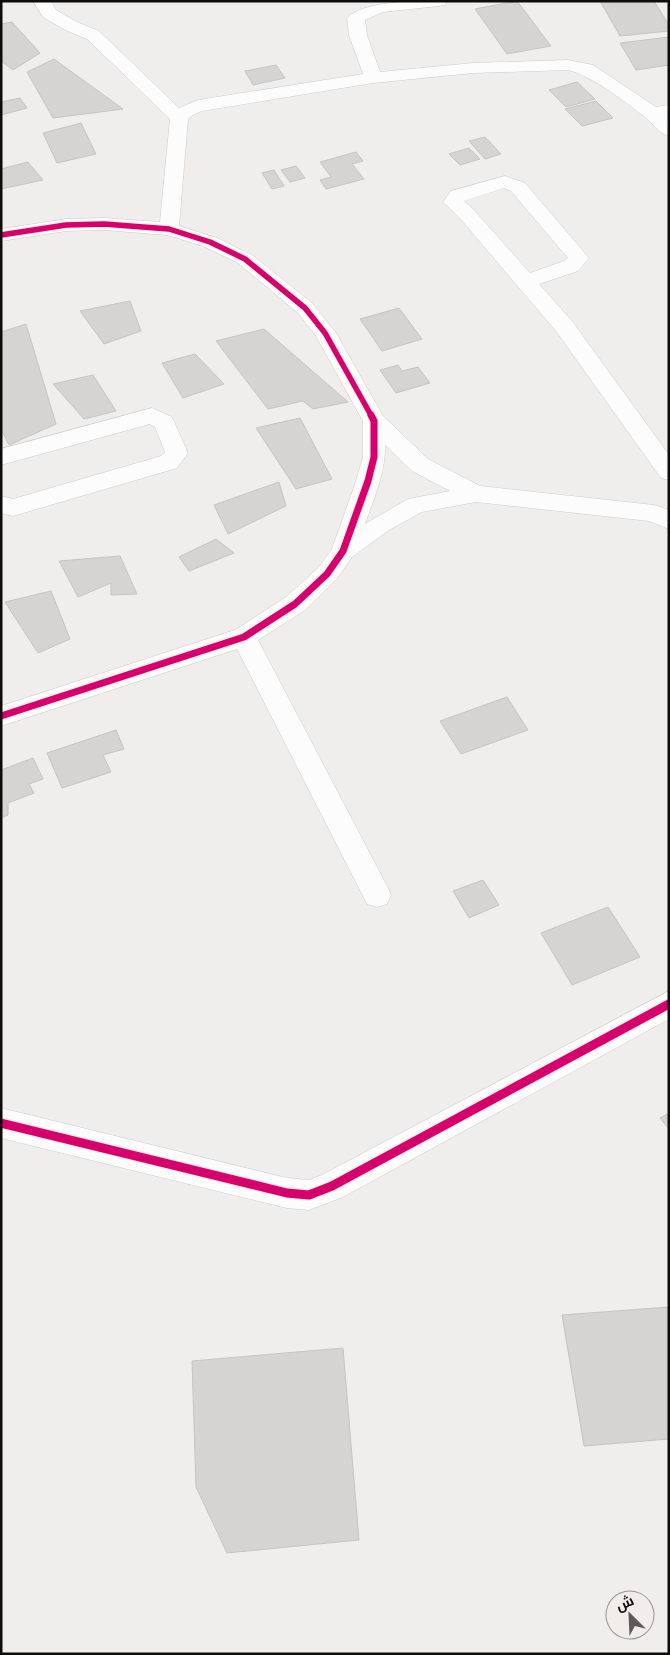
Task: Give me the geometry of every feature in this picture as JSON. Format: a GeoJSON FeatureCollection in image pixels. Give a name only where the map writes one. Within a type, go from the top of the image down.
{"type":"FeatureCollection","features":[{"type":"Feature","properties":{"kind":"street"},"geometry":{"type":"LineString","coordinates":[[42,1],[49,13],[71,26],[93,35],[179,118]]}},
{"type":"Feature","properties":{"kind":"street"},"geometry":{"type":"LineString","coordinates":[[373,78],[358,35],[356,18],[361,13],[372,10],[438,1]]}},
{"type":"Feature","properties":{"kind":"street"},"geometry":{"type":"LineString","coordinates":[[169,229],[179,118],[186,111],[198,106],[373,78],[473,68],[574,65],[587,69],[660,112],[669,130]]}},
{"type":"Feature","properties":{"kind":"street"},"geometry":{"type":"LineString","coordinates":[[526,282],[571,266],[579,258],[518,187],[504,182],[458,195],[453,202],[465,212],[564,326],[669,472]]}},
{"type":"Feature","properties":{"kind":"street"},"geometry":{"type":"LineString","coordinates":[[1,235],[66,225],[104,224],[169,229],[210,242],[245,259],[305,308],[325,333],[374,421],[420,465],[476,494]]}},
{"type":"Feature","properties":{"kind":"street"},"geometry":{"type":"LineString","coordinates":[[1,458],[152,416],[164,422],[177,453],[169,462],[13,508],[1,504]]}},
{"type":"Feature","properties":{"kind":"street"},"geometry":{"type":"LineString","coordinates":[[1,716],[244,637],[295,604],[327,574],[343,551],[368,481],[374,457],[374,421]]}},
{"type":"Feature","properties":{"kind":"street"},"geometry":{"type":"LineString","coordinates":[[343,551],[381,524],[416,504],[476,494],[664,514]]}},
{"type":"Feature","properties":{"kind":"street"},"geometry":{"type":"LineString","coordinates":[[244,637],[377,895]]}},
{"type":"Feature","properties":{"kind":"street"},"geometry":{"type":"LineString","coordinates":[[1,1123],[287,1193],[309,1195],[332,1186],[669,1004]]}},
{"type":"Feature","properties":{"kind":"building"},"geometry":{"type":"Polygon","coordinates":[[[517,1],[551,46],[507,54],[475,9],[517,1]]]}},
{"type":"Feature","properties":{"kind":"building"},"geometry":{"type":"Polygon","coordinates":[[[600,1],[654,1],[669,25],[669,31],[620,36],[600,1]]]}},
{"type":"Feature","properties":{"kind":"building"},"geometry":{"type":"Polygon","coordinates":[[[12,22],[40,53],[13,70],[1,61],[1,24],[12,22]]]}},
{"type":"Feature","properties":{"kind":"building"},"geometry":{"type":"Polygon","coordinates":[[[669,37],[669,65],[636,70],[620,43],[669,37]]]}},
{"type":"Feature","properties":{"kind":"building"},"geometry":{"type":"Polygon","coordinates":[[[54,59],[123,109],[53,118],[27,72],[54,59]]]}},
{"type":"Feature","properties":{"kind":"building"},"geometry":{"type":"Polygon","coordinates":[[[276,65],[285,78],[253,85],[245,71],[276,65]]]}},
{"type":"Feature","properties":{"kind":"building"},"geometry":{"type":"Polygon","coordinates":[[[577,82],[595,99],[566,107],[549,90],[577,82]]]}},
{"type":"Feature","properties":{"kind":"building"},"geometry":{"type":"Polygon","coordinates":[[[20,98],[27,108],[1,115],[1,102],[20,98]]]}},
{"type":"Feature","properties":{"kind":"building"},"geometry":{"type":"Polygon","coordinates":[[[596,101],[613,118],[582,126],[565,109],[596,101]]]}},
{"type":"Feature","properties":{"kind":"building"},"geometry":{"type":"Polygon","coordinates":[[[81,123],[96,154],[57,163],[43,133],[81,123]]]}},
{"type":"Feature","properties":{"kind":"building"},"geometry":{"type":"Polygon","coordinates":[[[485,137],[501,154],[485,159],[469,141],[485,137]]]}},
{"type":"Feature","properties":{"kind":"building"},"geometry":{"type":"Polygon","coordinates":[[[469,148],[480,159],[460,165],[449,154],[469,148]]]}},
{"type":"Feature","properties":{"kind":"building"},"geometry":{"type":"Polygon","coordinates":[[[356,152],[363,161],[352,164],[364,179],[326,189],[320,180],[331,177],[320,162],[356,152]]]}},
{"type":"Feature","properties":{"kind":"building"},"geometry":{"type":"Polygon","coordinates":[[[28,162],[43,180],[1,189],[1,169],[28,162]]]}},
{"type":"Feature","properties":{"kind":"building"},"geometry":{"type":"Polygon","coordinates":[[[296,166],[305,178],[290,182],[281,170],[296,166]]]}},
{"type":"Feature","properties":{"kind":"building"},"geometry":{"type":"Polygon","coordinates":[[[274,170],[284,186],[272,189],[262,173],[274,170]]]}},
{"type":"Feature","properties":{"kind":"building"},"geometry":{"type":"Polygon","coordinates":[[[130,301],[141,331],[104,344],[80,311],[130,301]]]}},
{"type":"Feature","properties":{"kind":"building"},"geometry":{"type":"Polygon","coordinates":[[[399,308],[422,339],[382,351],[360,319],[399,308]]]}},
{"type":"Feature","properties":{"kind":"building"},"geometry":{"type":"Polygon","coordinates":[[[26,324],[56,424],[9,445],[1,429],[1,332],[26,324]]]}},
{"type":"Feature","properties":{"kind":"building"},"geometry":{"type":"Polygon","coordinates":[[[264,329],[348,402],[313,409],[303,401],[268,409],[216,341],[264,329]]]}},
{"type":"Feature","properties":{"kind":"building"},"geometry":{"type":"Polygon","coordinates":[[[195,354],[224,384],[183,398],[162,363],[195,354]]]}},
{"type":"Feature","properties":{"kind":"building"},"geometry":{"type":"Polygon","coordinates":[[[398,365],[402,371],[418,367],[430,383],[396,393],[380,370],[398,365]]]}},
{"type":"Feature","properties":{"kind":"building"},"geometry":{"type":"Polygon","coordinates":[[[93,375],[116,411],[84,419],[53,384],[93,375]]]}},
{"type":"Feature","properties":{"kind":"building"},"geometry":{"type":"Polygon","coordinates":[[[300,418],[332,479],[296,489],[256,428],[300,418]]]}},
{"type":"Feature","properties":{"kind":"building"},"geometry":{"type":"Polygon","coordinates":[[[279,482],[286,506],[228,534],[214,505],[279,482]]]}},
{"type":"Feature","properties":{"kind":"building"},"geometry":{"type":"Polygon","coordinates":[[[216,539],[234,553],[189,571],[179,557],[216,539]]]}},
{"type":"Feature","properties":{"kind":"building"},"geometry":{"type":"Polygon","coordinates":[[[120,556],[137,594],[111,595],[111,583],[78,597],[59,561],[120,556]]]}},
{"type":"Feature","properties":{"kind":"building"},"geometry":{"type":"Polygon","coordinates":[[[51,591],[70,639],[38,653],[5,602],[51,591]]]}},
{"type":"Feature","properties":{"kind":"building"},"geometry":{"type":"Polygon","coordinates":[[[507,697],[528,730],[461,754],[440,721],[507,697]]]}},
{"type":"Feature","properties":{"kind":"building"},"geometry":{"type":"Polygon","coordinates":[[[116,730],[124,749],[103,755],[111,772],[62,788],[47,753],[116,730]]]}},
{"type":"Feature","properties":{"kind":"building"},"geometry":{"type":"Polygon","coordinates":[[[33,758],[43,779],[29,784],[34,793],[8,803],[8,815],[1,818],[1,770],[33,758]]]}},
{"type":"Feature","properties":{"kind":"building"},"geometry":{"type":"Polygon","coordinates":[[[483,880],[499,905],[469,918],[453,891],[483,880]]]}},
{"type":"Feature","properties":{"kind":"building"},"geometry":{"type":"Polygon","coordinates":[[[608,907],[640,957],[572,985],[541,933],[608,907]]]}},
{"type":"Feature","properties":{"kind":"building"},"geometry":{"type":"Polygon","coordinates":[[[669,1113],[669,1129],[660,1118],[669,1113]]]}},
{"type":"Feature","properties":{"kind":"building"},"geometry":{"type":"Polygon","coordinates":[[[669,1307],[669,1439],[584,1446],[562,1315],[669,1307]]]}},
{"type":"Feature","properties":{"kind":"building"},"geometry":{"type":"Polygon","coordinates":[[[343,1348],[359,1540],[227,1553],[196,1487],[192,1361],[343,1348]]]}},
{"type":"Feature","properties":{"kind":"cycle path"},"geometry":{"type":"LineString","coordinates":[[1,235],[66,225],[104,224],[169,229],[210,242],[245,259],[305,308],[325,333],[374,421],[374,457],[368,481],[343,551],[327,574],[295,604],[244,637],[1,716]]}},
{"type":"Feature","properties":{"kind":"cycle path"},"geometry":{"type":"LineString","coordinates":[[1,1123],[287,1193],[309,1195],[332,1186],[669,1004]]}}]}
